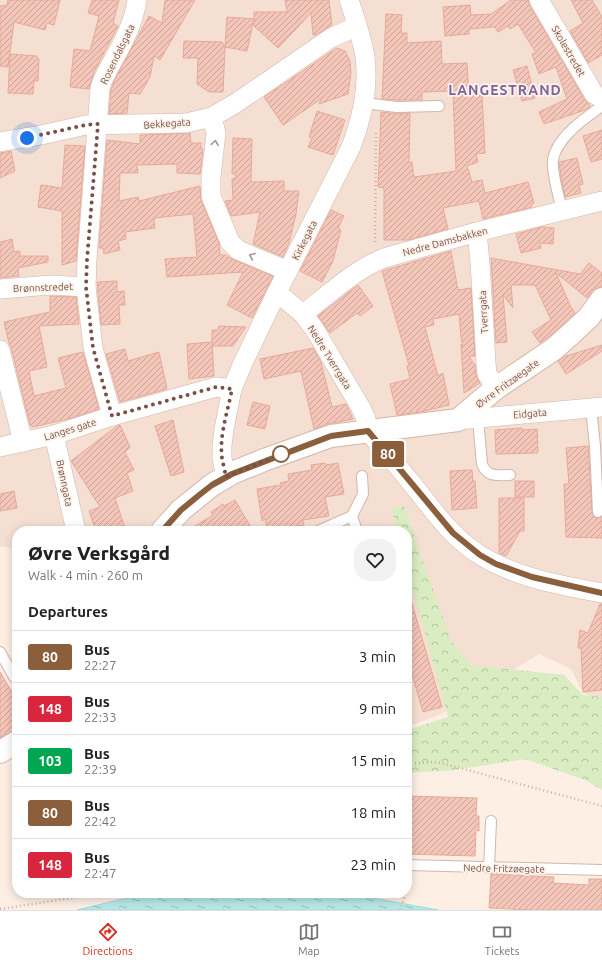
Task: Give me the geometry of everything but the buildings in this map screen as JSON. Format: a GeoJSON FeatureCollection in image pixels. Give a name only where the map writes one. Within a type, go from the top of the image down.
{"type":"FeatureCollection","features":[{"type":"Feature","properties":{"kind":"main road","name":"Øvre Fritzøegate"},"geometry":{"type":"LineString","coordinates":[[468,419],[496,388],[554,349],[574,332],[602,299]]}},
{"type":"Feature","properties":{"kind":"main road"},"geometry":{"type":"LineString","coordinates":[[167,526],[181,510],[212,485],[331,436],[468,419]]}},
{"type":"Feature","properties":{"kind":"main road"},"geometry":{"type":"LineString","coordinates":[[0,752],[12,745]]}},
{"type":"Feature","properties":{"kind":"street","name":"Rosendalsgata"},"geometry":{"type":"LineString","coordinates":[[112,416],[93,348],[86,287],[87,260],[99,101],[102,80],[128,34],[136,10],[137,0]]}},
{"type":"Feature","properties":{"kind":"street","name":"Kirkegata"},"geometry":{"type":"LineString","coordinates":[[231,477],[222,458],[222,446],[232,389],[276,294],[351,147],[370,104],[364,56],[349,0]]}},
{"type":"Feature","properties":{"kind":"street","name":"Skolestredet"},"geometry":{"type":"LineString","coordinates":[[539,0],[594,94],[602,99]]}},
{"type":"Feature","properties":{"kind":"street","name":"Bekkegata"},"geometry":{"type":"LineString","coordinates":[[0,142],[85,125],[186,123],[212,117],[236,103],[331,38],[357,26]]}},
{"type":"Feature","properties":{"kind":"street"},"geometry":{"type":"LineString","coordinates":[[212,117],[216,133],[210,196],[230,242],[238,250],[288,271]]}},
{"type":"Feature","properties":{"kind":"street","name":"Nedre Damsbakken"},"geometry":{"type":"LineString","coordinates":[[303,314],[359,271],[374,262],[477,232],[602,201]]}},
{"type":"Feature","properties":{"kind":"street","name":"Tverrgata"},"geometry":{"type":"LineString","coordinates":[[477,232],[487,374],[496,388]]}},
{"type":"Feature","properties":{"kind":"street","name":"Brønnstredet"},"geometry":{"type":"LineString","coordinates":[[0,289],[51,285],[86,287]]}},
{"type":"Feature","properties":{"kind":"street","name":"Nedre Tverrgata"},"geometry":{"type":"LineString","coordinates":[[276,294],[303,314],[315,330],[361,408],[366,418],[368,431]]}},
{"type":"Feature","properties":{"kind":"street"},"geometry":{"type":"LineString","coordinates":[[0,350],[23,442]]}},
{"type":"Feature","properties":{"kind":"street","name":"Langes gate"},"geometry":{"type":"LineString","coordinates":[[0,447],[54,435],[112,416],[216,387],[232,389]]}},
{"type":"Feature","properties":{"kind":"street","name":"Eidgata"},"geometry":{"type":"LineString","coordinates":[[468,419],[596,408]]}},
{"type":"Feature","properties":{"kind":"street"},"geometry":{"type":"LineString","coordinates":[[368,431],[453,533],[480,555],[496,564],[532,577],[602,593]]}},
{"type":"Feature","properties":{"kind":"street","name":"Brønngata"},"geometry":{"type":"LineString","coordinates":[[54,435],[75,526]]}},
{"type":"Feature","properties":{"kind":"lane"},"geometry":{"type":"LineString","coordinates":[[370,104],[397,107],[439,106]]}},
{"type":"Feature","properties":{"kind":"lane"},"geometry":{"type":"LineString","coordinates":[[562,212],[553,169],[553,160],[558,148],[570,132],[581,121],[602,106]]}},
{"type":"Feature","properties":{"kind":"lane"},"geometry":{"type":"LineString","coordinates":[[596,408],[595,446],[598,512]]}},
{"type":"Feature","properties":{"kind":"lane"},"geometry":{"type":"LineString","coordinates":[[468,419],[484,469],[488,473],[494,475],[510,475]]}},
{"type":"Feature","properties":{"kind":"lane"},"geometry":{"type":"LineString","coordinates":[[329,526],[352,516],[363,494],[362,476]]}},
{"type":"Feature","properties":{"kind":"lane"},"geometry":{"type":"LineString","coordinates":[[352,516],[355,526]]}},
{"type":"Feature","properties":{"kind":"lane"},"geometry":{"type":"LineString","coordinates":[[0,652],[12,673]]}},
{"type":"Feature","properties":{"kind":"lane"},"geometry":{"type":"LineString","coordinates":[[489,868],[491,821]]}},
{"type":"Feature","properties":{"kind":"lane","name":"Nedre Fritzøegate"},"geometry":{"type":"LineString","coordinates":[[412,866],[602,870]]}},
{"type":"Feature","properties":{"kind":"path"},"geometry":{"type":"LineString","coordinates":[[370,104],[374,262]]}},
{"type":"Feature","properties":{"kind":"path"},"geometry":{"type":"LineString","coordinates":[[412,764],[441,763],[602,806]]}},
{"type":"Feature","properties":{"kind":"path"},"geometry":{"type":"LineString","coordinates":[[0,909],[72,898]]}},
{"type":"Feature","properties":{"kind":"path"},"geometry":{"type":"LineString","coordinates":[[400,910],[404,898]]}},
{"type":"Feature","properties":{"kind":"shaded area"},"geometry":{"type":"Polygon","coordinates":[[[0,0],[602,0],[602,700],[583,693],[571,669],[539,654],[439,715],[412,725],[412,526],[12,526],[12,548],[0,546],[0,0]]]}},
{"type":"Feature","properties":{"kind":"green space"},"geometry":{"type":"Polygon","coordinates":[[[404,506],[411,526],[396,526],[391,508],[404,506]]]}},
{"type":"Feature","properties":{"kind":"green space"},"geometry":{"type":"Polygon","coordinates":[[[412,529],[451,641],[471,665],[564,675],[583,695],[602,697],[602,790],[585,780],[525,759],[454,770],[412,773],[412,728],[448,717],[412,586],[412,529]]]}},
{"type":"Feature","properties":{"kind":"water"},"geometry":{"type":"Polygon","coordinates":[[[127,898],[372,898],[438,910],[77,910],[127,898]]]}},
{"type":"Feature","properties":{"kind":"bus line","name":"80"},"geometry":{"type":"LineString","coordinates":[[166,526],[181,510],[198,496],[212,485],[232,474],[264,460],[331,436],[368,431],[441,520],[463,542],[480,555],[512,571],[555,584],[602,593]]}},
{"type":"Feature","properties":{"kind":"district","name":"LANGESTRAND"},"geometry":{"type":"Point","coordinates":[505,90]}},
{"type":"Feature","properties":{"kind":"route"},"geometry":{"type":"LineString","coordinates":[[27,138],[85,125],[98,124],[86,287],[93,348],[112,416],[216,387],[232,389],[222,446],[222,458],[226,477],[281,454]]}}]}
